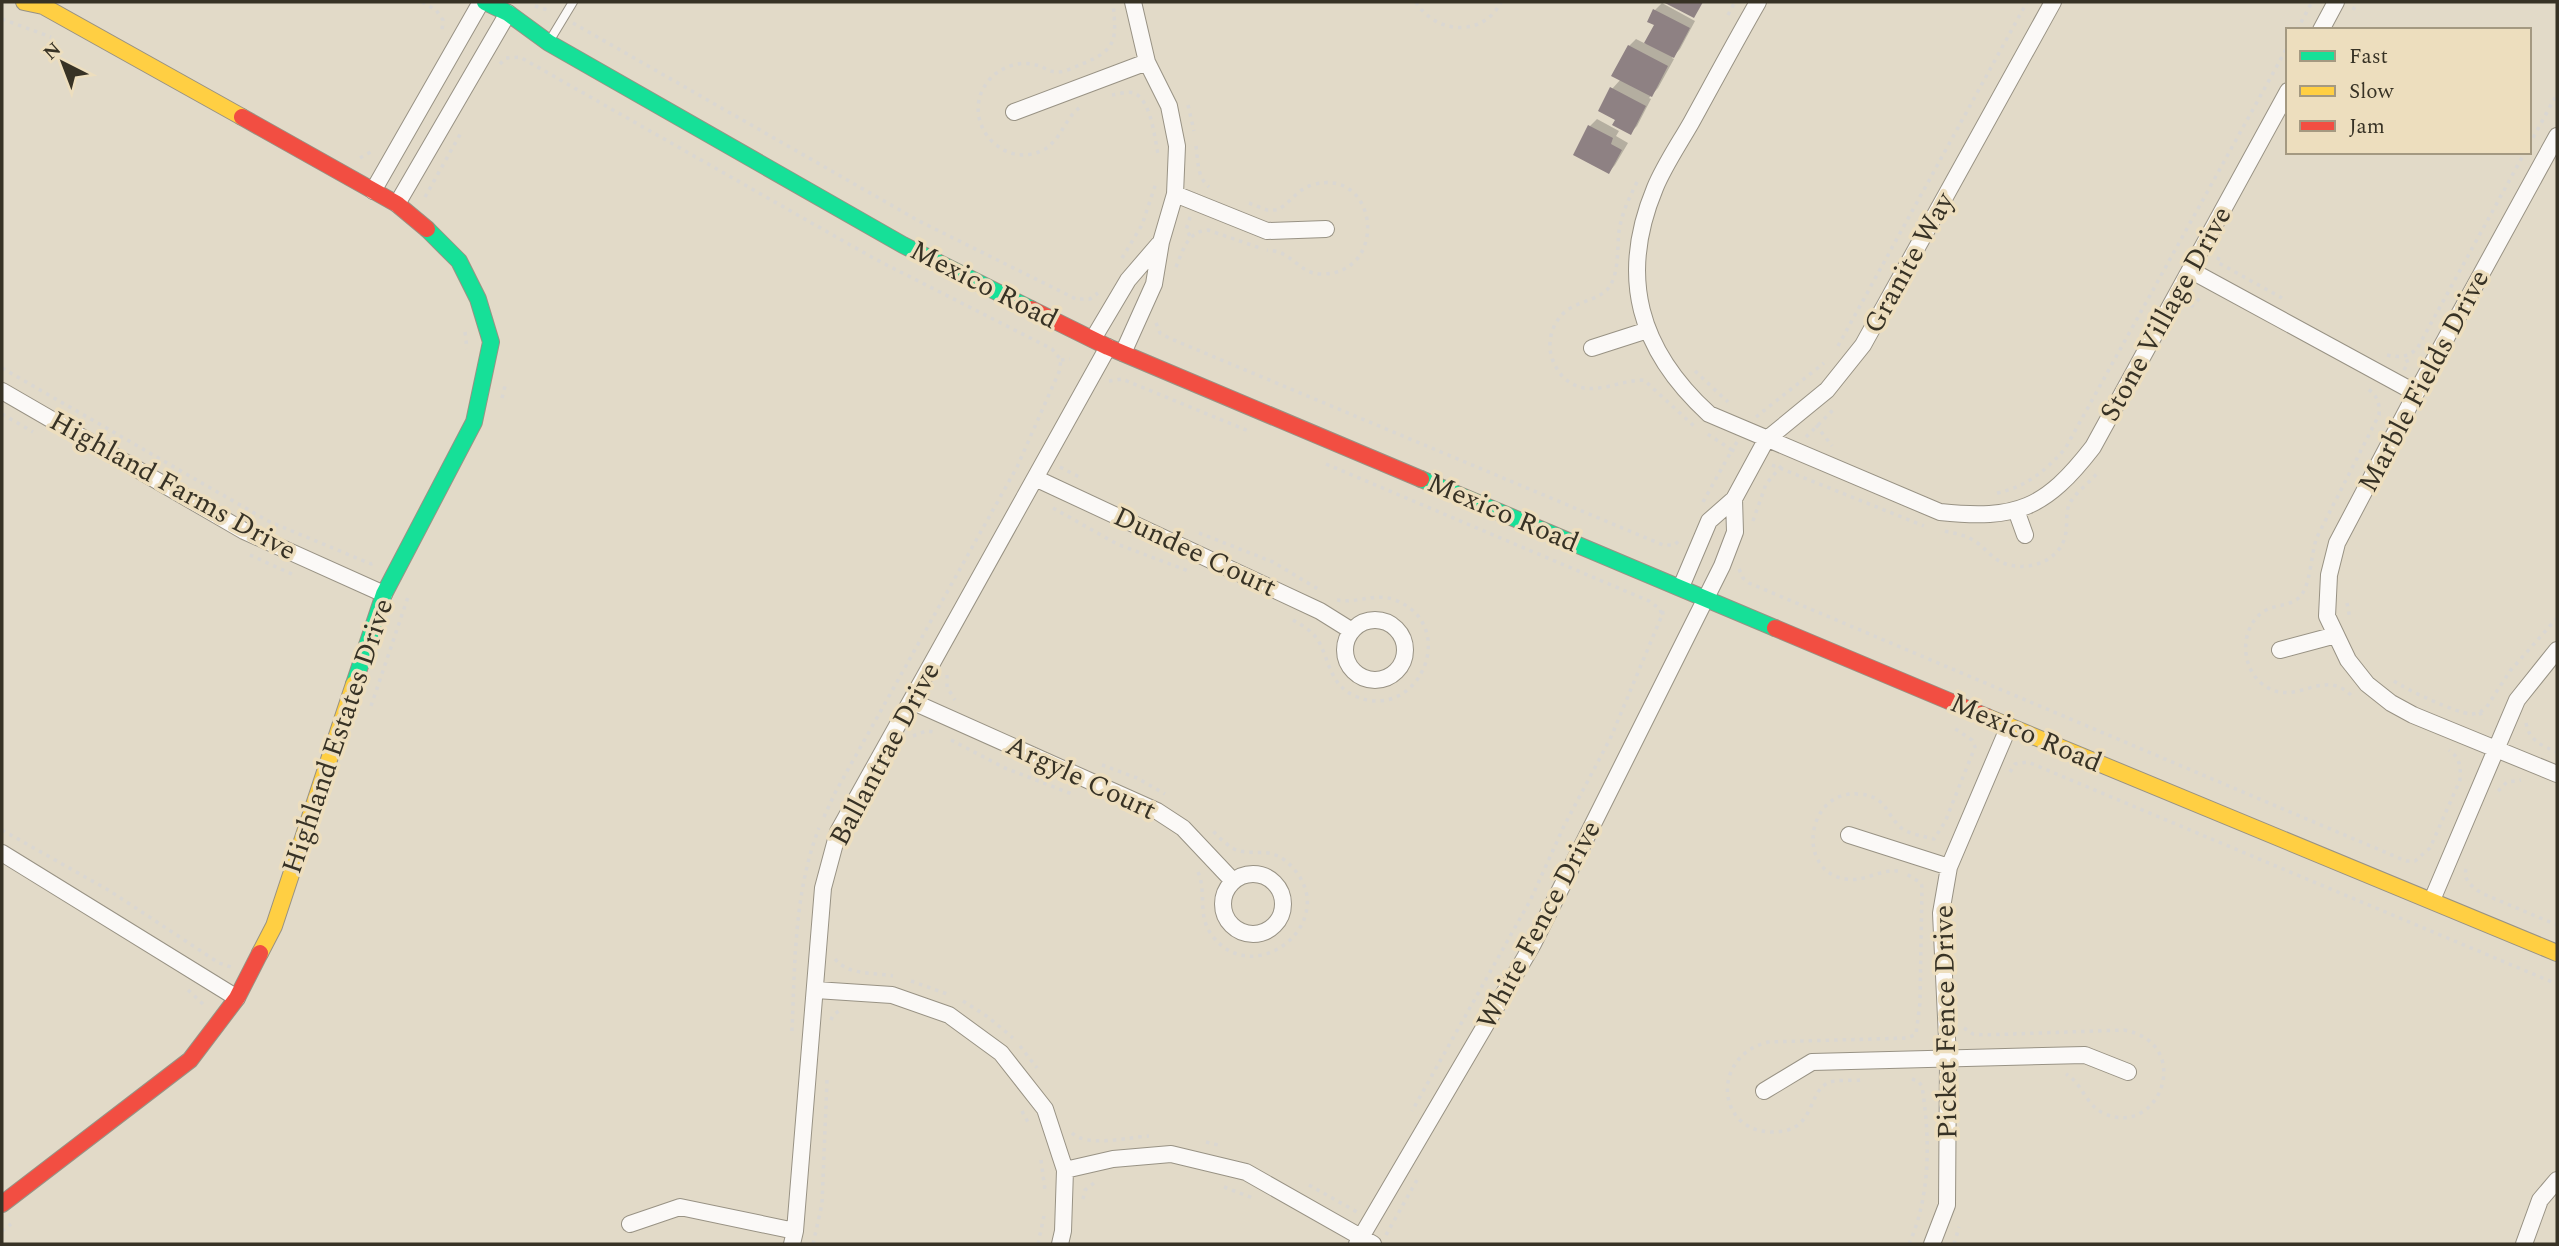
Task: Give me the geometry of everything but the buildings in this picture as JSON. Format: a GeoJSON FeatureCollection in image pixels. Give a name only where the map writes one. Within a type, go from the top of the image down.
{"type":"FeatureCollection","features":[{"type":"Feature","properties":{"kind":"street","name":"Highland Estates Drive"},"geometry":{"type":"LineString","coordinates":[[2,1204],[190,1060],[237,998],[274,926],[384,594],[474,422],[491,342],[478,299],[459,261],[423,225],[397,204],[43,6],[24,2]]}},
{"type":"Feature","properties":{"kind":"street"},"geometry":{"type":"LineString","coordinates":[[373,191],[483,2]]}},
{"type":"Feature","properties":{"kind":"street","name":"Mexico Road"},"geometry":{"type":"LineString","coordinates":[[483,2],[508,13],[549,43],[903,245],[1108,346],[2009,726],[2557,953]]}},
{"type":"Feature","properties":{"kind":"street"},"geometry":{"type":"LineString","coordinates":[[1108,346],[1154,285],[1161,242],[1175,194],[1177,146],[1169,106],[1147,62],[1133,2]]}},
{"type":"Feature","properties":{"kind":"street","name":"Stone Village Drive"},"geometry":{"type":"LineString","coordinates":[[1758,2],[1656,187],[1643,222],[1637,254],[1636,284],[1637,297],[1648,330],[1669,371],[1709,414],[1940,512],[1977,516],[2007,513],[2039,501],[2071,477],[2093,447],[2286,95]]}},
{"type":"Feature","properties":{"kind":"street","name":"Granite Way"},"geometry":{"type":"LineString","coordinates":[[1681,587],[1709,521],[1734,499],[1766,440],[1827,390],[1864,345],[2053,2]]}},
{"type":"Feature","properties":{"kind":"street"},"geometry":{"type":"LineString","coordinates":[[2322,28],[2336,2]]}},
{"type":"Feature","properties":{"kind":"street"},"geometry":{"type":"LineString","coordinates":[[397,204],[508,13]]}},
{"type":"Feature","properties":{"kind":"street"},"geometry":{"type":"LineString","coordinates":[[1014,113],[1147,62]]}},
{"type":"Feature","properties":{"kind":"street","name":"Marble Fields Drive"},"geometry":{"type":"LineString","coordinates":[[2557,136],[2337,543],[2329,575],[2326,616],[2348,660],[2367,684],[2391,703],[2413,715],[2557,774]]}},
{"type":"Feature","properties":{"kind":"street"},"geometry":{"type":"LineString","coordinates":[[1175,194],[1267,231],[1326,229]]}},
{"type":"Feature","properties":{"kind":"street"},"geometry":{"type":"LineString","coordinates":[[1108,346],[1128,280],[1161,242]]}},
{"type":"Feature","properties":{"kind":"street"},"geometry":{"type":"LineString","coordinates":[[2190,270],[2416,393]]}},
{"type":"Feature","properties":{"kind":"street"},"geometry":{"type":"LineString","coordinates":[[1592,348],[1648,330]]}},
{"type":"Feature","properties":{"kind":"street","name":"Ballantrae Drive"},"geometry":{"type":"LineString","coordinates":[[794,1238],[823,888],[838,832],[911,701],[1042,482],[1108,346]]}},
{"type":"Feature","properties":{"kind":"street","name":"Highland Farms Drive"},"geometry":{"type":"LineString","coordinates":[[2,391],[244,531],[384,594]]}},
{"type":"Feature","properties":{"kind":"street","name":"Dundee Court"},"geometry":{"type":"LineString","coordinates":[[1042,482],[1320,611],[1352,631]]}},
{"type":"Feature","properties":{"kind":"street","name":"Granite Way"},"geometry":{"type":"LineString","coordinates":[[1706,598],[1735,533],[1734,499]]}},
{"type":"Feature","properties":{"kind":"street"},"geometry":{"type":"LineString","coordinates":[[2016,510],[2025,535]]}},
{"type":"Feature","properties":{"kind":"street","name":"White Fence Drive"},"geometry":{"type":"LineString","coordinates":[[1369,1241],[1533,944],[1706,598]]}},
{"type":"Feature","properties":{"kind":"street"},"geometry":{"type":"LineString","coordinates":[[2280,650],[2336,635]]}},
{"type":"Feature","properties":{"kind":"street"},"geometry":{"type":"LineString","coordinates":[[2432,900],[2517,700],[2557,650]]}},
{"type":"Feature","properties":{"kind":"street","name":"Argyle Court"},"geometry":{"type":"LineString","coordinates":[[911,701],[1157,811],[1183,828],[1233,881]]}},
{"type":"Feature","properties":{"kind":"street","name":"Picket Fence Drive"},"geometry":{"type":"LineString","coordinates":[[1933,1244],[1947,1205],[1948,1059],[1941,913],[1949,867],[2009,726]]}},
{"type":"Feature","properties":{"kind":"street"},"geometry":{"type":"LineString","coordinates":[[1849,835],[1949,867]]}},
{"type":"Feature","properties":{"kind":"street"},"geometry":{"type":"LineString","coordinates":[[2,853],[237,998]]}},
{"type":"Feature","properties":{"kind":"street"},"geometry":{"type":"LineString","coordinates":[[816,990],[892,995],[948,1016],[1001,1053],[1045,1109],[1065,1170],[1063,1231],[1060,1244]]}},
{"type":"Feature","properties":{"kind":"street"},"geometry":{"type":"LineString","coordinates":[[1764,1091],[1812,1062],[2085,1055],[2129,1072]]}},
{"type":"Feature","properties":{"kind":"street"},"geometry":{"type":"LineString","coordinates":[[1065,1170],[1113,1159],[1171,1154],[1246,1172],[1369,1241]]}},
{"type":"Feature","properties":{"kind":"street"},"geometry":{"type":"LineString","coordinates":[[2524,1244],[2540,1200],[2557,1181]]}},
{"type":"Feature","properties":{"kind":"street"},"geometry":{"type":"LineString","coordinates":[[630,1224],[680,1207],[794,1238]]}},
{"type":"Feature","properties":{"kind":"lane"},"geometry":{"type":"LineString","coordinates":[[549,43],[573,2]]}},
{"type":"Feature","properties":{"kind":"path"},"geometry":{"type":"LineString","coordinates":[[422,2],[436,10],[443,20],[443,30]]}},
{"type":"Feature","properties":{"kind":"path"},"geometry":{"type":"LineString","coordinates":[[1416,2],[1422,12],[1435,21],[1455,28],[1465,28],[1485,20],[1500,2]]}},
{"type":"Feature","properties":{"kind":"path"},"geometry":{"type":"LineString","coordinates":[[1723,25],[1735,2]]}},
{"type":"Feature","properties":{"kind":"path"},"geometry":{"type":"LineString","coordinates":[[1833,352],[2027,2]]}},
{"type":"Feature","properties":{"kind":"path"},"geometry":{"type":"LineString","coordinates":[[2298,28],[2312,2]]}},
{"type":"Feature","properties":{"kind":"path"},"geometry":{"type":"LineString","coordinates":[[526,3],[550,10],[943,233],[1076,299],[1090,299],[1102,288]]}},
{"type":"Feature","properties":{"kind":"path"},"geometry":{"type":"LineString","coordinates":[[2,19],[56,39]]}},
{"type":"Feature","properties":{"kind":"path"},"geometry":{"type":"LineString","coordinates":[[1990,495],[2009,491],[2028,482],[2047,469],[2065,449],[2286,50]]}},
{"type":"Feature","properties":{"kind":"path"},"geometry":{"type":"LineString","coordinates":[[498,68],[506,58],[520,57],[875,260],[1052,349],[1061,360],[1059,372]]}},
{"type":"Feature","properties":{"kind":"path"},"geometry":{"type":"LineString","coordinates":[[1131,92],[1139,96],[1149,114],[1158,158]]}},
{"type":"Feature","properties":{"kind":"path"},"geometry":{"type":"LineString","coordinates":[[2531,141],[2557,94]]}},
{"type":"Feature","properties":{"kind":"path"},"geometry":{"type":"LineString","coordinates":[[1187,102],[1192,113],[1199,171],[1209,187]]}},
{"type":"Feature","properties":{"kind":"path"},"geometry":{"type":"LineString","coordinates":[[425,197],[465,126]]}},
{"type":"Feature","properties":{"kind":"path"},"geometry":{"type":"LineString","coordinates":[[2382,353],[2401,358],[2413,353],[2418,347],[2524,154]]}},
{"type":"Feature","properties":{"kind":"path"},"geometry":{"type":"LineString","coordinates":[[1639,178],[1624,211],[1613,282],[1601,295],[1570,308],[1556,324],[1550,344],[1554,364],[1567,380],[1585,389],[1606,388],[1632,380],[1644,380],[1690,423],[1732,450],[1911,523],[1969,537],[2001,562],[2022,567],[2044,561],[2059,548],[2065,539],[2070,502],[2090,484],[2103,465]]}},
{"type":"Feature","properties":{"kind":"path"},"geometry":{"type":"LineString","coordinates":[[1116,267],[1142,225],[1157,180]]}},
{"type":"Feature","properties":{"kind":"path"},"geometry":{"type":"LineString","coordinates":[[1171,278],[1186,243],[1200,231],[1208,230],[1252,247],[1282,253],[1304,270],[1322,274],[1351,264],[1359,256],[1368,237],[1368,217],[1364,207],[1359,199],[1342,187],[1322,183],[1312,185],[1302,189],[1277,210],[1267,210],[1244,201]]}},
{"type":"Feature","properties":{"kind":"path"},"geometry":{"type":"LineString","coordinates":[[2220,249],[2217,262],[2288,301]]}},
{"type":"Feature","properties":{"kind":"path"},"geometry":{"type":"LineString","coordinates":[[2187,310],[2200,298],[2212,304]]}},
{"type":"Feature","properties":{"kind":"path"},"geometry":{"type":"LineString","coordinates":[[1157,314],[1157,326],[1160,332],[1169,338],[1663,545],[1674,545],[1686,533]]}},
{"type":"Feature","properties":{"kind":"path"},"geometry":{"type":"LineString","coordinates":[[465,332],[467,361]]}},
{"type":"Feature","properties":{"kind":"path"},"geometry":{"type":"LineString","coordinates":[[1753,420],[1829,358]]}},
{"type":"Feature","properties":{"kind":"path"},"geometry":{"type":"LineString","coordinates":[[1061,360],[1070,359]]}},
{"type":"Feature","properties":{"kind":"path"},"geometry":{"type":"LineString","coordinates":[[2,368],[268,521],[371,564],[377,562],[383,554]]}},
{"type":"Feature","properties":{"kind":"path"},"geometry":{"type":"LineString","coordinates":[[1694,369],[1733,406]]}},
{"type":"Feature","properties":{"kind":"path"},"geometry":{"type":"LineString","coordinates":[[1105,384],[1110,380],[1122,379],[1252,432]]}},
{"type":"Feature","properties":{"kind":"path"},"geometry":{"type":"LineString","coordinates":[[2356,699],[2335,684],[2322,683],[2296,693],[2273,690],[2255,676],[2249,667],[2245,645],[2252,624],[2259,615],[2268,609],[2292,602],[2304,591],[2317,537],[2379,415],[2380,406],[2376,395],[2363,385]]}},
{"type":"Feature","properties":{"kind":"path"},"geometry":{"type":"LineString","coordinates":[[2,414],[37,434]]}},
{"type":"Feature","properties":{"kind":"path"},"geometry":{"type":"LineString","coordinates":[[1816,425],[1832,446],[1840,451]]}},
{"type":"Feature","properties":{"kind":"path"},"geometry":{"type":"LineString","coordinates":[[1698,510],[1732,450]]}},
{"type":"Feature","properties":{"kind":"path"},"geometry":{"type":"LineString","coordinates":[[1323,462],[1648,601],[1660,609],[1661,613],[1611,737],[1564,825],[1531,899],[1410,1115]]}},
{"type":"Feature","properties":{"kind":"path"},"geometry":{"type":"LineString","coordinates":[[1042,482],[1059,466]]}},
{"type":"Feature","properties":{"kind":"path"},"geometry":{"type":"LineString","coordinates":[[1750,531],[1766,484],[1780,468]]}},
{"type":"Feature","properties":{"kind":"path"},"geometry":{"type":"LineString","coordinates":[[248,554],[296,576]]}},
{"type":"Feature","properties":{"kind":"path"},"geometry":{"type":"LineString","coordinates":[[1739,565],[1743,578],[1749,583],[2406,861],[2415,861],[2430,848],[2460,780],[2459,761],[2445,747]]}},
{"type":"Feature","properties":{"kind":"path"},"geometry":{"type":"LineString","coordinates":[[2347,601],[2351,623]]}},
{"type":"Feature","properties":{"kind":"path"},"geometry":{"type":"LineString","coordinates":[[1661,613],[1668,612]]}},
{"type":"Feature","properties":{"kind":"path"},"geometry":{"type":"LineString","coordinates":[[2386,675],[2406,689],[2466,713],[2480,712],[2486,708],[2510,671],[2557,618]]}},
{"type":"Feature","properties":{"kind":"path"},"geometry":{"type":"LineString","coordinates":[[949,667],[947,687],[952,698],[957,701]]}},
{"type":"Feature","properties":{"kind":"path"},"geometry":{"type":"LineString","coordinates":[[2480,712],[2483,720]]}},
{"type":"Feature","properties":{"kind":"path"},"geometry":{"type":"LineString","coordinates":[[2526,718],[2528,732],[2535,741],[2557,752]]}},
{"type":"Feature","properties":{"kind":"path"},"geometry":{"type":"LineString","coordinates":[[1870,1080],[1829,1082],[1817,1091],[1810,1112],[1802,1121],[1793,1127],[1771,1132],[1759,1131],[1740,1119],[1733,1110],[1727,1089],[1732,1067],[1738,1058],[1757,1045],[1768,1042],[1908,1038],[1916,1034],[1920,1003],[1921,883],[1896,870],[1858,880],[1835,876],[1815,853],[1814,824],[1834,799],[1855,793],[1876,799],[1891,811],[1906,831],[1934,839],[1945,822],[1975,747],[1972,740],[1944,723]]}},
{"type":"Feature","properties":{"kind":"path"},"geometry":{"type":"LineString","coordinates":[[913,736],[926,731],[937,733]]}},
{"type":"Feature","properties":{"kind":"path"},"geometry":{"type":"LineString","coordinates":[[2521,735],[2528,732]]}},
{"type":"Feature","properties":{"kind":"path"},"geometry":{"type":"LineString","coordinates":[[949,739],[1005,768],[1079,797]]}},
{"type":"Feature","properties":{"kind":"path"},"geometry":{"type":"LineString","coordinates":[[1975,747],[1982,746]]}},
{"type":"Feature","properties":{"kind":"path"},"geometry":{"type":"LineString","coordinates":[[2459,761],[2467,757]]}},
{"type":"Feature","properties":{"kind":"path"},"geometry":{"type":"LineString","coordinates":[[2006,777],[2015,764],[2028,762],[2557,984]]}},
{"type":"Feature","properties":{"kind":"path"},"geometry":{"type":"LineString","coordinates":[[1100,765],[1137,778],[1173,799]]}},
{"type":"Feature","properties":{"kind":"path"},"geometry":{"type":"LineString","coordinates":[[2497,792],[2507,782],[2521,780]]}},
{"type":"Feature","properties":{"kind":"path"},"geometry":{"type":"LineString","coordinates":[[1191,865],[1199,874],[1203,885],[1201,902],[1206,925],[1212,936],[1231,950],[1242,954],[1266,955],[1287,944],[1302,925],[1307,902],[1305,890],[1294,869],[1275,855],[1235,849],[1207,825]]}},
{"type":"Feature","properties":{"kind":"path"},"geometry":{"type":"LineString","coordinates":[[2,830],[110,891],[219,962],[234,968]]}},
{"type":"Feature","properties":{"kind":"path"},"geometry":{"type":"LineString","coordinates":[[2420,858],[2426,866]]}},
{"type":"Feature","properties":{"kind":"path"},"geometry":{"type":"LineString","coordinates":[[2467,862],[2465,873],[2468,881],[2481,893],[2557,925]]}},
{"type":"Feature","properties":{"kind":"path"},"geometry":{"type":"LineString","coordinates":[[833,955],[845,968],[923,984],[965,1003],[1010,1035],[1031,1057],[1044,1078]]}},
{"type":"Feature","properties":{"kind":"path"},"geometry":{"type":"LineString","coordinates":[[205,1014],[238,962]]}},
{"type":"Feature","properties":{"kind":"path"},"geometry":{"type":"LineString","coordinates":[[829,1024],[834,1015],[844,1008]]}},
{"type":"Feature","properties":{"kind":"path"},"geometry":{"type":"LineString","coordinates":[[1961,1021],[1970,1033],[1984,1035],[2124,1030],[2134,1032],[2152,1043],[2163,1061],[2165,1071],[2164,1082],[2155,1101],[2138,1114],[2127,1117],[2106,1114],[2096,1109],[2088,1102],[2073,1078],[2062,1072]]}},
{"type":"Feature","properties":{"kind":"path"},"geometry":{"type":"LineString","coordinates":[[1898,1079],[1911,1078],[1918,1081],[1922,1086],[1924,1105],[1925,1198],[1919,1222],[1909,1244]]}},
{"type":"Feature","properties":{"kind":"path"},"geometry":{"type":"LineString","coordinates":[[813,1244],[822,1204],[827,1079]]}},
{"type":"Feature","properties":{"kind":"path"},"geometry":{"type":"LineString","coordinates":[[1019,1105],[1033,1133]]}},
{"type":"Feature","properties":{"kind":"path"},"geometry":{"type":"LineString","coordinates":[[1067,1122],[1072,1133],[1078,1138],[1090,1141],[1156,1136]]}},
{"type":"Feature","properties":{"kind":"path"},"geometry":{"type":"LineString","coordinates":[[1203,1142],[1232,1150]]}},
{"type":"Feature","properties":{"kind":"path"},"geometry":{"type":"LineString","coordinates":[[1039,1151],[1045,1191]]}},
{"type":"Feature","properties":{"kind":"path"},"geometry":{"type":"LineString","coordinates":[[1369,1241],[1423,1170]]}},
{"type":"Feature","properties":{"kind":"path"},"geometry":{"type":"LineString","coordinates":[[1082,1210],[1085,1191],[1102,1178]]}},
{"type":"Feature","properties":{"kind":"path"},"geometry":{"type":"LineString","coordinates":[[1302,1182],[1356,1212]]}},
{"type":"Feature","properties":{"kind":"path"},"geometry":{"type":"LineString","coordinates":[[1220,1185],[1260,1201]]}},
{"type":"Feature","properties":{"kind":"path"},"geometry":{"type":"LineString","coordinates":[[1038,1244],[1045,1205]]}},
{"type":"Feature","properties":{"kind":"path"},"geometry":{"type":"LineString","coordinates":[[1954,1244],[1961,1221]]}},
{"type":"Feature","properties":{"kind":"traffic: fast"},"geometry":{"type":"LineString","coordinates":[[485,2],[508,13],[549,43],[903,245],[1031,309]]}},
{"type":"Feature","properties":{"kind":"traffic: fast"},"geometry":{"type":"LineString","coordinates":[[354,684],[384,594],[474,422],[491,342],[478,299],[459,261],[427,229]]}},
{"type":"Feature","properties":{"kind":"traffic: fast"},"geometry":{"type":"LineString","coordinates":[[1421,479],[1775,628]]}},
{"type":"Feature","properties":{"kind":"traffic: slow"},"geometry":{"type":"LineString","coordinates":[[24,2],[43,6],[242,117]]}},
{"type":"Feature","properties":{"kind":"traffic: slow"},"geometry":{"type":"LineString","coordinates":[[260,953],[274,926],[354,684]]}},
{"type":"Feature","properties":{"kind":"traffic: slow"},"geometry":{"type":"LineString","coordinates":[[1987,717],[2557,953]]}},
{"type":"Feature","properties":{"kind":"traffic: jam"},"geometry":{"type":"LineString","coordinates":[[242,117],[397,204],[427,229]]}},
{"type":"Feature","properties":{"kind":"traffic: jam"},"geometry":{"type":"LineString","coordinates":[[1031,309],[1108,347],[1421,479]]}},
{"type":"Feature","properties":{"kind":"traffic: jam"},"geometry":{"type":"LineString","coordinates":[[1775,628],[1987,717]]}},
{"type":"Feature","properties":{"kind":"traffic: jam"},"geometry":{"type":"LineString","coordinates":[[2,1204],[190,1060],[237,998],[260,953]]}}]}
